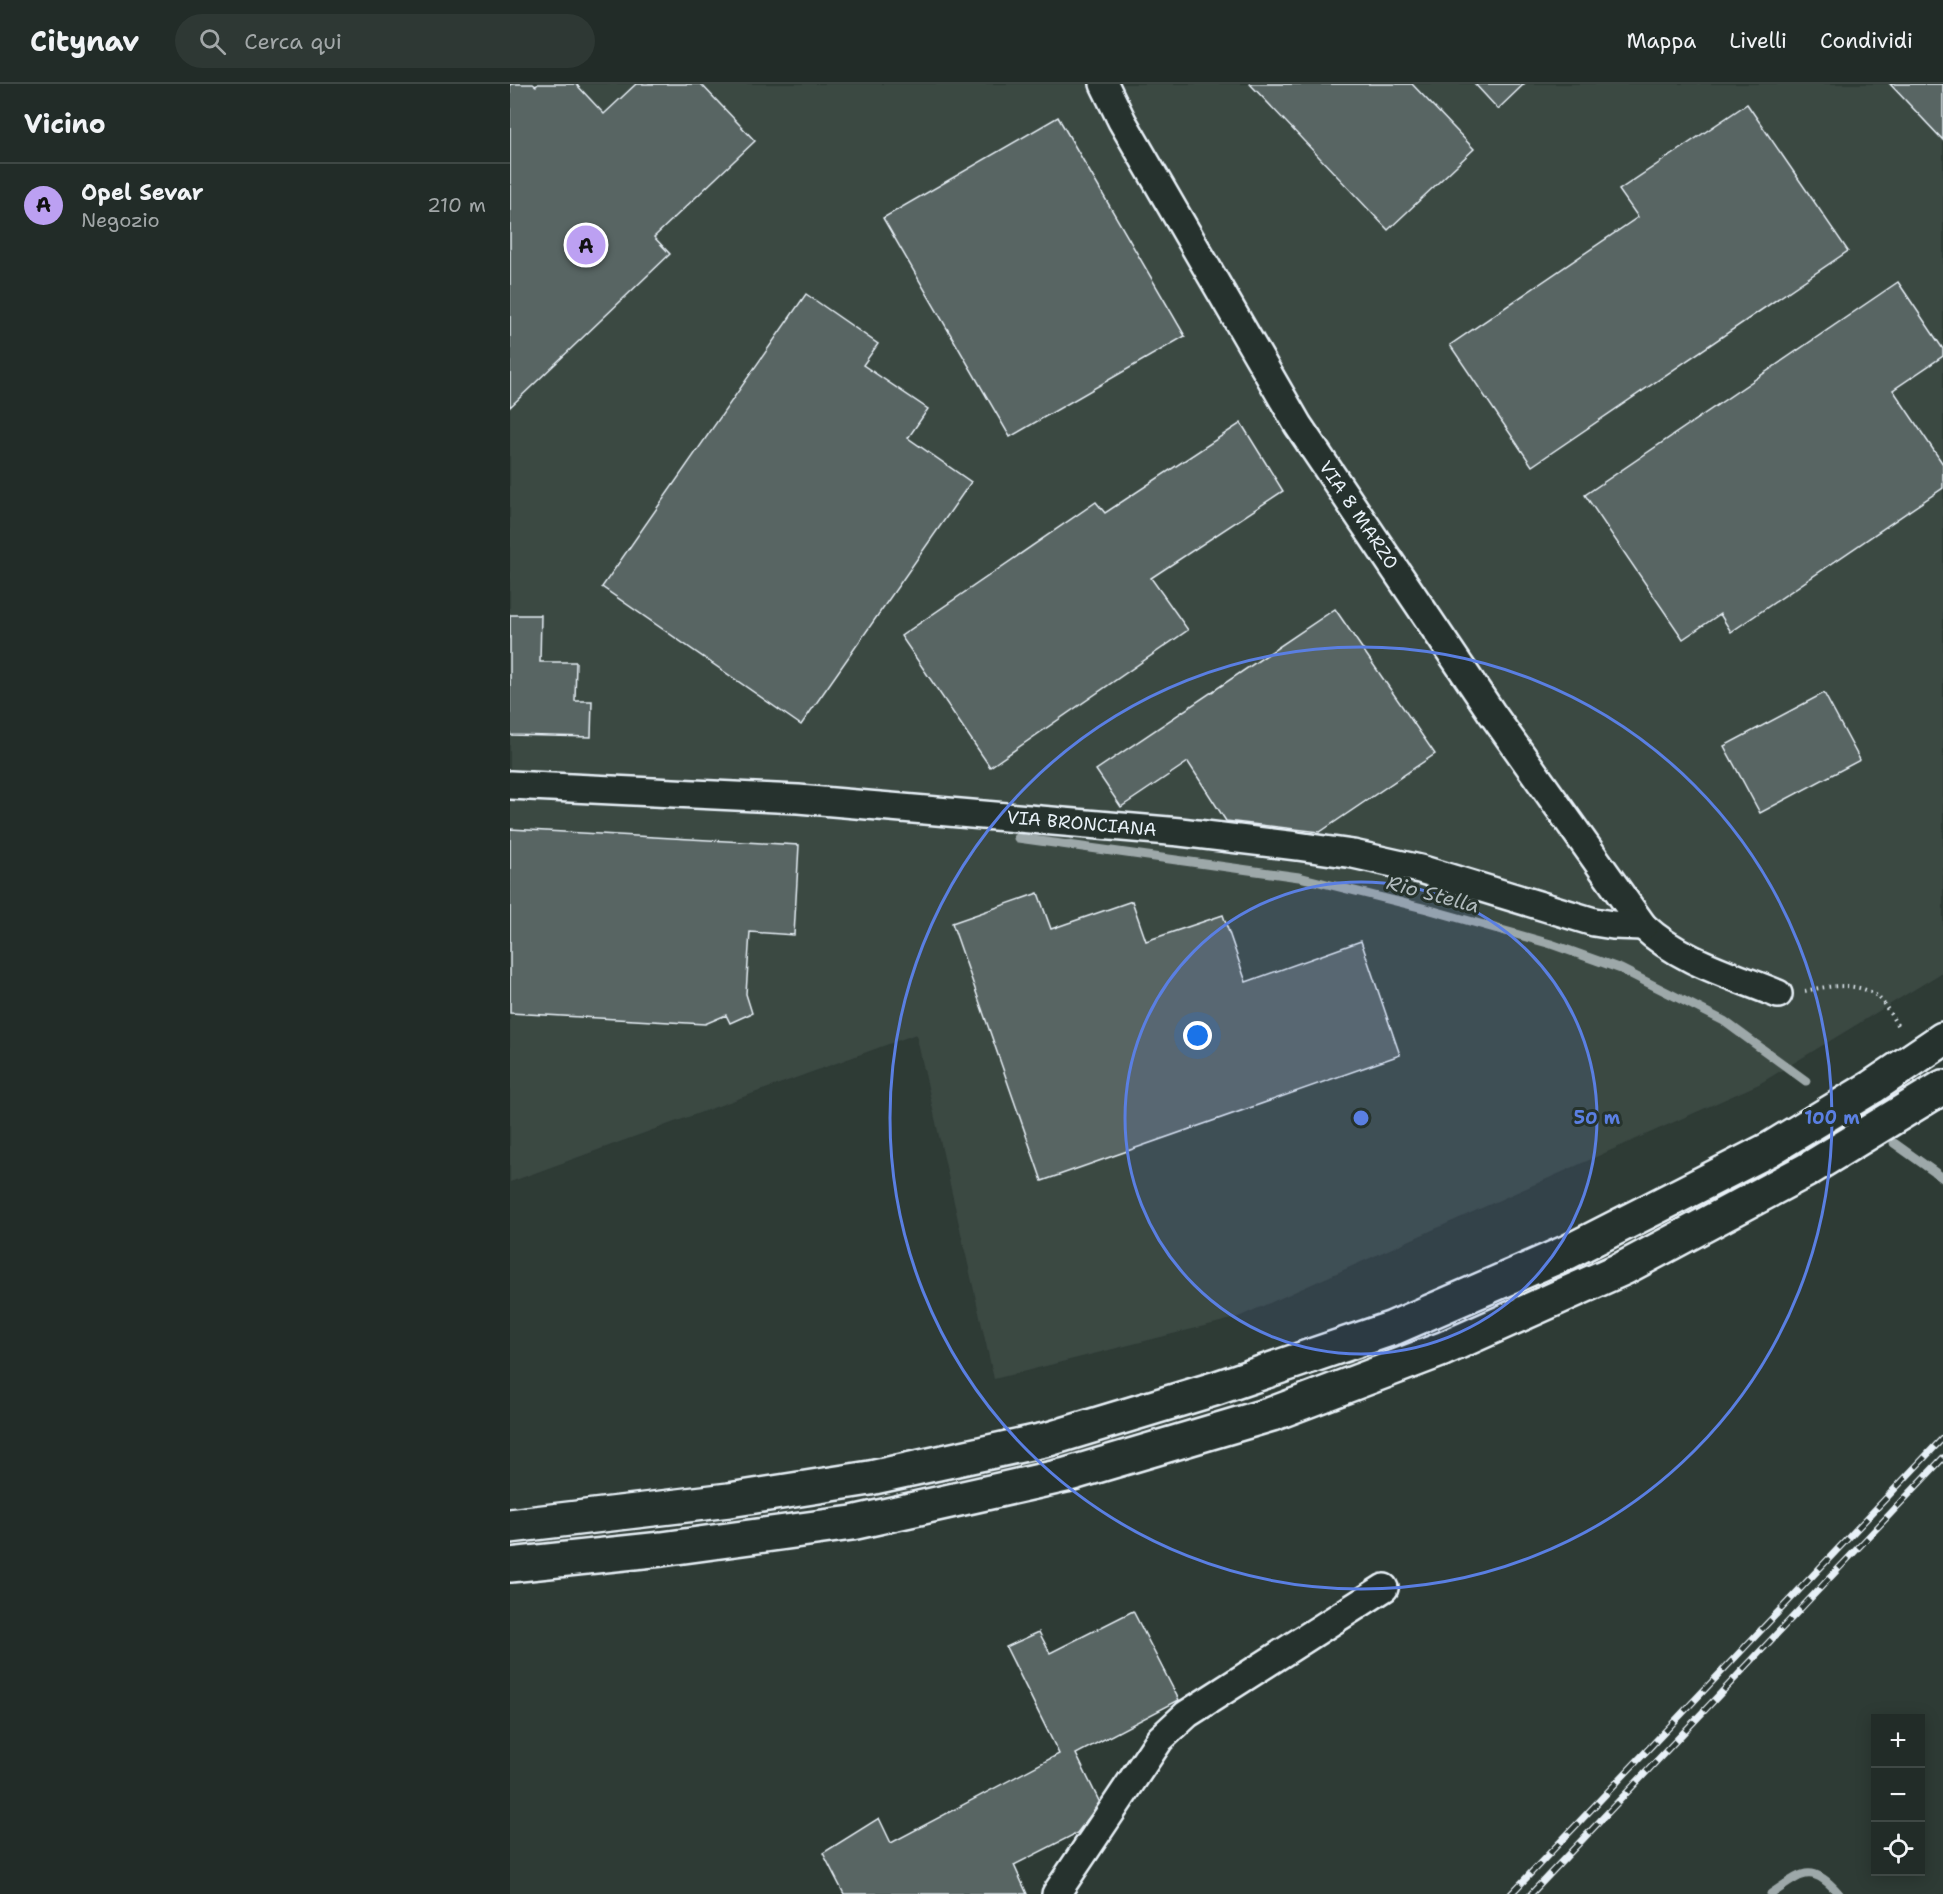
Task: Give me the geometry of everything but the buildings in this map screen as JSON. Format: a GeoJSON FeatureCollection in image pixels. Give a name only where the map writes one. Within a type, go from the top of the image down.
{"type":"FeatureCollection","features":[{"type":"Feature","properties":{"kind":"highway"},"geometry":{"type":"LineString","coordinates":[[510,1526],[729,1500],[870,1478],[1049,1439],[1214,1389],[1393,1328],[1568,1252],[1770,1149],[1872,1087],[1943,1040]]}},
{"type":"Feature","properties":{"kind":"highway"},"geometry":{"type":"LineString","coordinates":[[510,1565],[662,1549],[852,1523],[1066,1475],[1272,1414],[1443,1349],[1624,1268],[1807,1170],[1943,1087]]}},
{"type":"Feature","properties":{"kind":"street","name":"VIA 8 MARZO"},"geometry":{"type":"LineString","coordinates":[[1104,84],[1122,121],[1298,425],[1491,712],[1643,926],[1674,951],[1778,994]]}},
{"type":"Feature","properties":{"kind":"street","name":"VIA BRONCIANA"},"geometry":{"type":"LineString","coordinates":[[510,785],[798,799],[1169,831],[1297,846],[1353,854],[1420,869],[1594,922],[1643,926]]}},
{"type":"Feature","properties":{"kind":"street"},"geometry":{"type":"LineString","coordinates":[[1056,1894],[1160,1739],[1170,1729],[1187,1714],[1384,1588]]}},
{"type":"Feature","properties":{"kind":"path"},"geometry":{"type":"LineString","coordinates":[[1778,994],[1794,994],[1817,988],[1845,987],[1866,990],[1878,997],[1899,1028]]}},
{"type":"Feature","properties":{"kind":"shaded area"},"geometry":{"type":"Polygon","coordinates":[[[510,84],[1943,84],[1943,972],[1759,1084],[1236,1318],[994,1379],[916,1034],[510,1182],[510,84]]]}},
{"type":"Feature","properties":{"kind":"waterway","name":"Rio Stella"},"geometry":{"type":"LineString","coordinates":[[1018,838],[1299,877],[1427,909],[1551,944],[1621,969],[1724,1021],[1806,1081]]}},
{"type":"Feature","properties":{"kind":"waterway","name":"Rio Stella"},"geometry":{"type":"LineString","coordinates":[[1894,1143],[1943,1178]]}},
{"type":"Feature","properties":{"kind":"waterway"},"geometry":{"type":"LineString","coordinates":[[1771,1894],[1790,1881],[1806,1874],[1821,1877],[1839,1894]]}},
{"type":"Feature","properties":{"kind":"railway"},"geometry":{"type":"LineString","coordinates":[[1511,1894],[1943,1438]]}},
{"type":"Feature","properties":{"kind":"railway"},"geometry":{"type":"LineString","coordinates":[[1531,1894],[1943,1458]]}},
{"type":"Feature","properties":{"kind":"place","name":"Opel Sevar"},"geometry":{"type":"Point","coordinates":[586,245]}}]}
